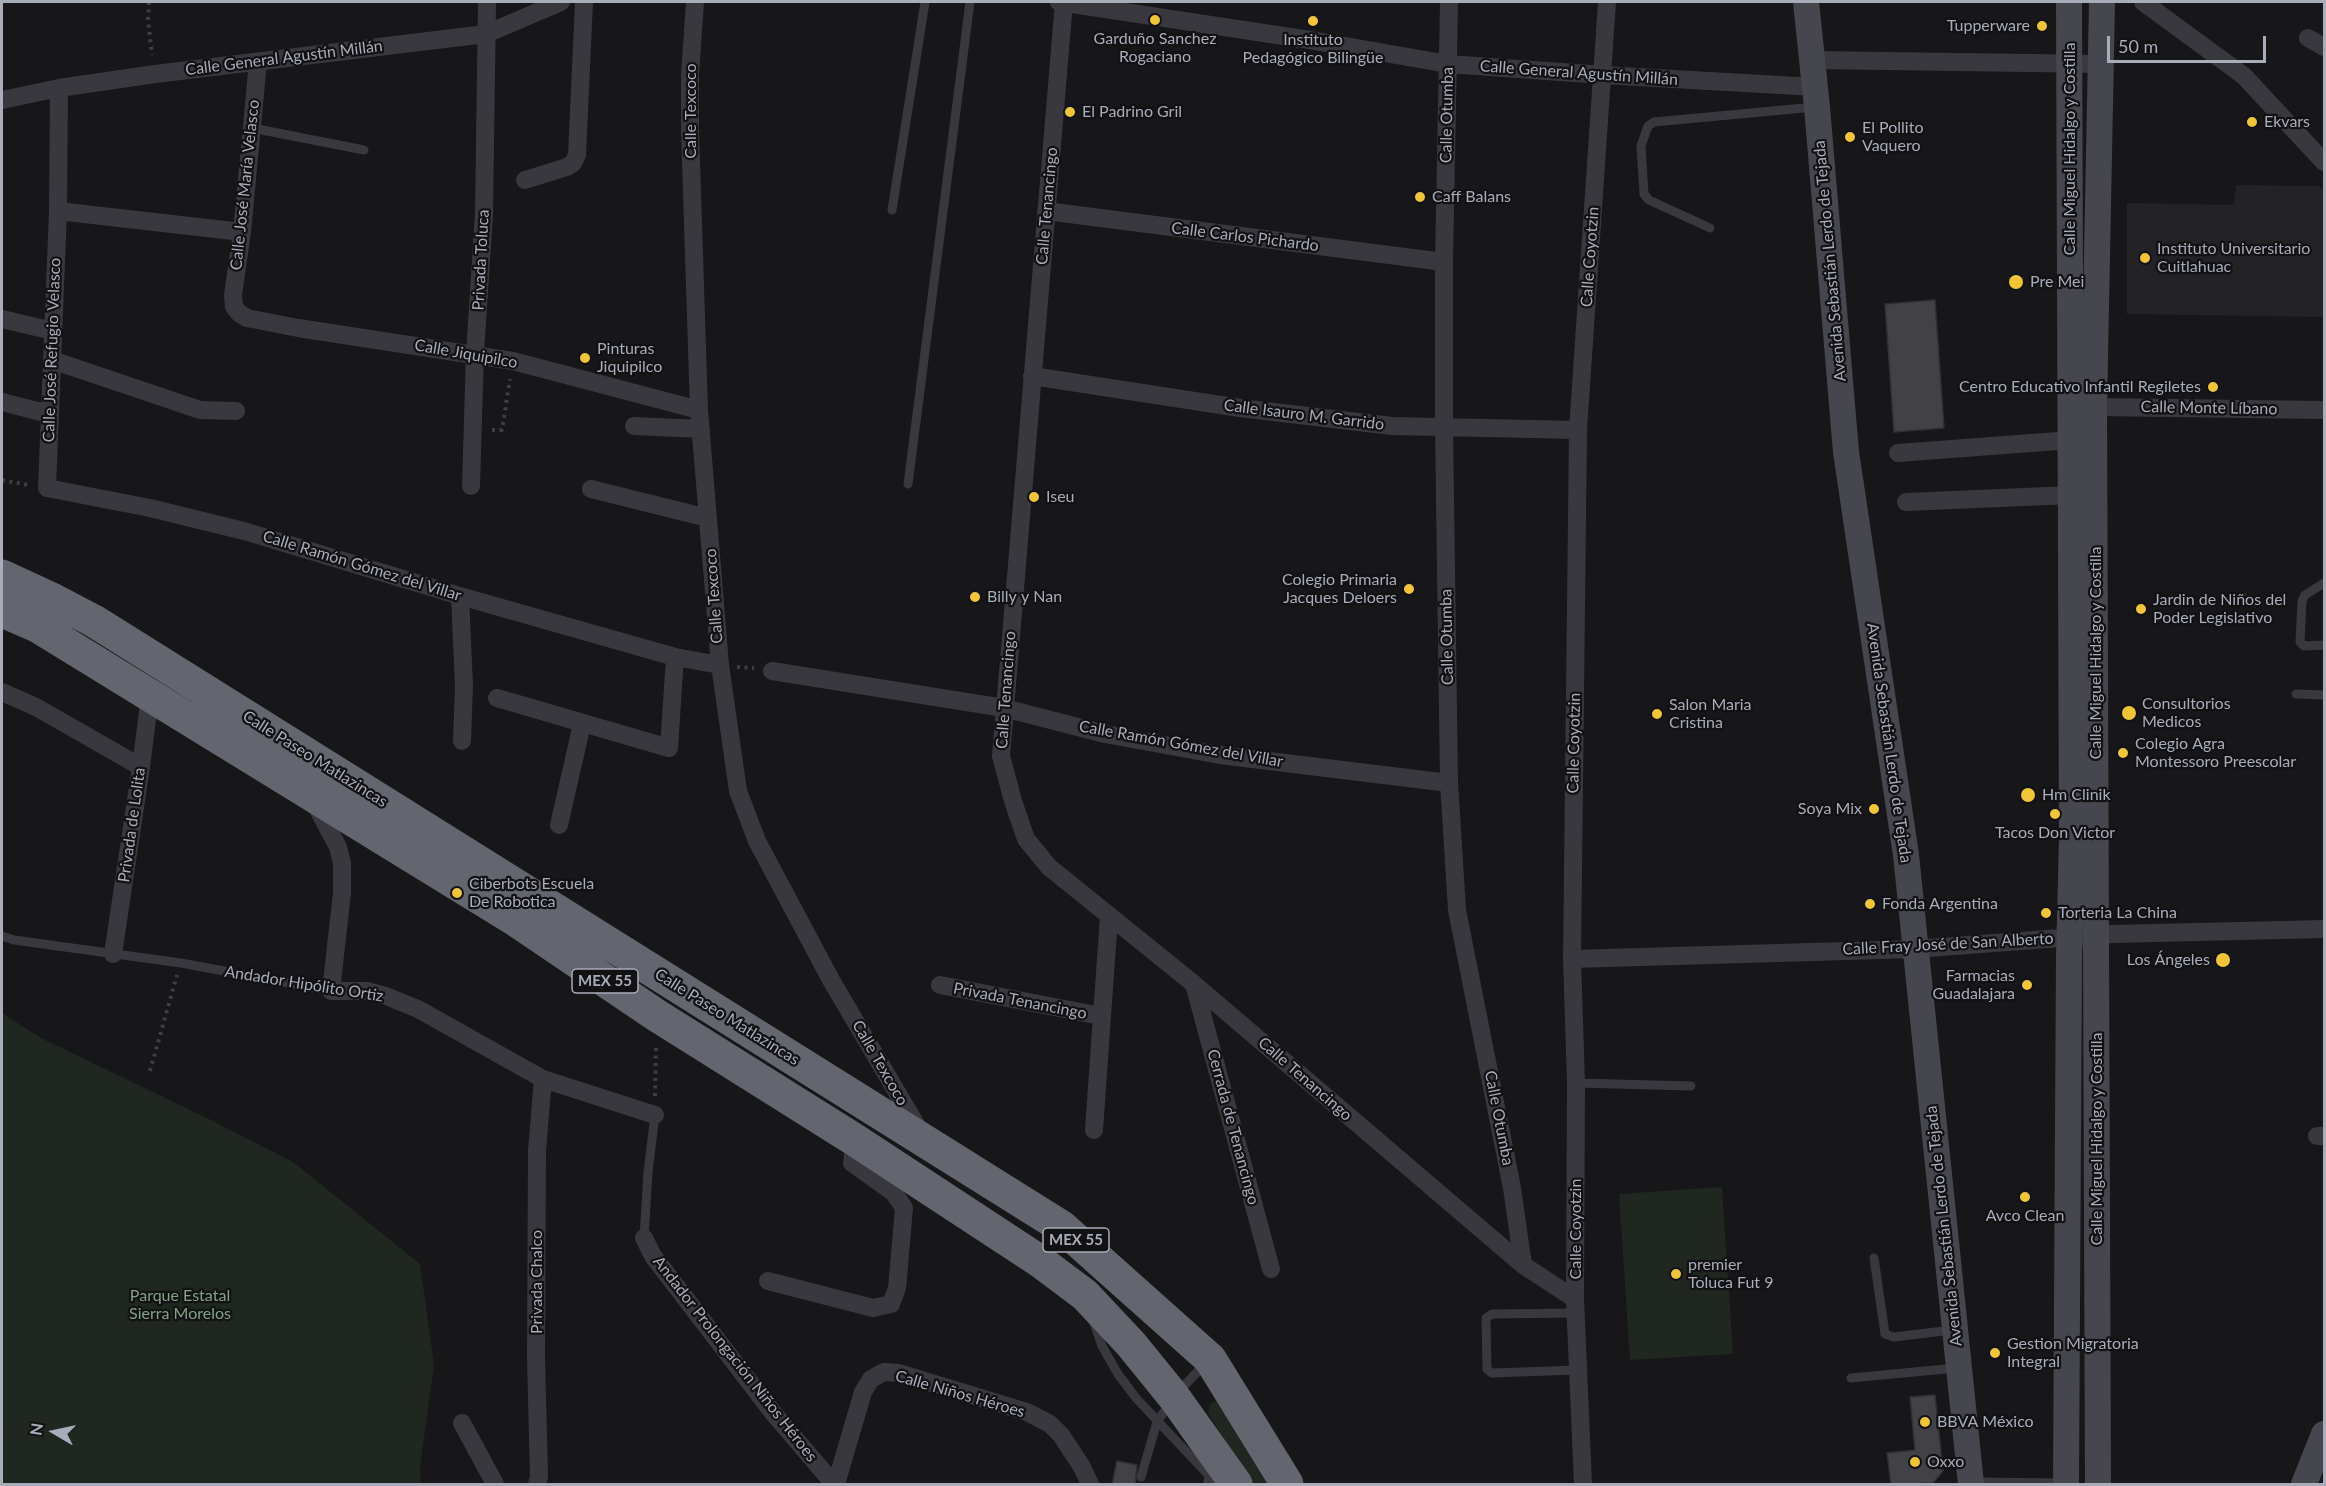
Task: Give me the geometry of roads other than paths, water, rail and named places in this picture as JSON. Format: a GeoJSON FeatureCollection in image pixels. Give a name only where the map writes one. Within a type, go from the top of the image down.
{"type":"FeatureCollection","features":[{"type":"Feature","properties":{"kind":"highway","name":"Calle Paseo Matlazincas"},"geometry":{"type":"LineString","coordinates":[[2,576],[94,621],[1062,1227],[1210,1359],[1287,1485]]}},
{"type":"Feature","properties":{"kind":"highway","name":"Calle Paseo Matlazincas"},"geometry":{"type":"LineString","coordinates":[[2,611],[37,626],[517,921],[656,1015],[855,1140],[1041,1262],[1085,1295],[1131,1344],[1165,1410],[1220,1477]]}},
{"type":"Feature","properties":{"kind":"main road","name":"Avenida Sebastián Lerdo de Tejada"},"geometry":{"type":"LineString","coordinates":[[1806,2],[1813,60],[1846,452],[1906,855],[1970,1484]]}},
{"type":"Feature","properties":{"kind":"main road","name":"Calle Miguel Hidalgo y Costilla"},"geometry":{"type":"LineString","coordinates":[[2066,1484],[2069,937],[2072,837],[2069,2]]}},
{"type":"Feature","properties":{"kind":"main road","name":"Calle Miguel Hidalgo y Costilla"},"geometry":{"type":"LineString","coordinates":[[2098,1485],[2094,407],[2102,2]]}},
{"type":"Feature","properties":{"kind":"main road"},"geometry":{"type":"LineString","coordinates":[[2304,1485],[2325,1434]]}},
{"type":"Feature","properties":{"kind":"street","name":"Privada Toluca"},"geometry":{"type":"LineString","coordinates":[[471,486],[475,354],[484,214],[487,2]]}},
{"type":"Feature","properties":{"kind":"street","name":"Calle General Agustín Millán"},"geometry":{"type":"LineString","coordinates":[[2,100],[59,88],[155,74],[486,34],[561,2]]}},
{"type":"Feature","properties":{"kind":"street"},"geometry":{"type":"LineString","coordinates":[[525,180],[567,167],[573,163],[577,155],[584,2]]}},
{"type":"Feature","properties":{"kind":"street","name":"Calle Texcoco"},"geometry":{"type":"LineString","coordinates":[[695,2],[690,75],[690,130],[699,410],[720,665],[738,791],[757,841],[831,980],[926,1142]]}},
{"type":"Feature","properties":{"kind":"street","name":"Calle General Agustín Millán"},"geometry":{"type":"LineString","coordinates":[[1062,2],[1448,64],[1603,75],[1816,97]]}},
{"type":"Feature","properties":{"kind":"street","name":"Calle Tenancingo"},"geometry":{"type":"LineString","coordinates":[[1062,2],[1001,756],[1026,839],[1049,867],[1194,984],[1523,1265],[1576,1306]]}},
{"type":"Feature","properties":{"kind":"street","name":"Calle Otumba"},"geometry":{"type":"LineString","coordinates":[[1449,2],[1444,262],[1449,783],[1457,910],[1512,1188],[1523,1265]]}},
{"type":"Feature","properties":{"kind":"street","name":"Calle Coyotzin"},"geometry":{"type":"LineString","coordinates":[[1583,1485],[1576,1306],[1576,1083],[1572,959],[1578,430],[1607,2]]}},
{"type":"Feature","properties":{"kind":"street"},"geometry":{"type":"LineString","coordinates":[[2144,2],[2244,76],[2325,162]]}},
{"type":"Feature","properties":{"kind":"street"},"geometry":{"type":"LineString","coordinates":[[2308,38],[2325,47]]}},
{"type":"Feature","properties":{"kind":"street"},"geometry":{"type":"LineString","coordinates":[[1813,60],[2102,64]]}},
{"type":"Feature","properties":{"kind":"street","name":"Calle José María Velasco"},"geometry":{"type":"LineString","coordinates":[[234,307],[233,295],[242,232],[258,62]]}},
{"type":"Feature","properties":{"kind":"street","name":"Calle José Refugio Velasco"},"geometry":{"type":"LineString","coordinates":[[46,489],[58,211],[59,88]]}},
{"type":"Feature","properties":{"kind":"street"},"geometry":{"type":"LineString","coordinates":[[58,211],[242,232]]}},
{"type":"Feature","properties":{"kind":"street","name":"Calle Carlos Pichardo"},"geometry":{"type":"LineString","coordinates":[[1046,211],[1444,262]]}},
{"type":"Feature","properties":{"kind":"street","name":"Calle Jiquipilco"},"geometry":{"type":"LineString","coordinates":[[234,307],[247,318],[513,361],[699,410]]}},
{"type":"Feature","properties":{"kind":"street"},"geometry":{"type":"LineString","coordinates":[[2,318],[53,331]]}},
{"type":"Feature","properties":{"kind":"street"},"geometry":{"type":"LineString","coordinates":[[52,360],[200,410],[236,411]]}},
{"type":"Feature","properties":{"kind":"street","name":"Calle Isauro M. Garrido"},"geometry":{"type":"LineString","coordinates":[[1032,376],[1240,408],[1392,426],[1578,430]]}},
{"type":"Feature","properties":{"kind":"street"},"geometry":{"type":"LineString","coordinates":[[2,402],[50,414]]}},
{"type":"Feature","properties":{"kind":"street","name":"Calle Monte Líbano"},"geometry":{"type":"LineString","coordinates":[[2094,407],[2325,410]]}},
{"type":"Feature","properties":{"kind":"street"},"geometry":{"type":"LineString","coordinates":[[634,426],[701,429]]}},
{"type":"Feature","properties":{"kind":"street"},"geometry":{"type":"LineString","coordinates":[[1898,453],[2071,440]]}},
{"type":"Feature","properties":{"kind":"street","name":"Calle Ramón Gómez del Villar"},"geometry":{"type":"LineString","coordinates":[[46,489],[150,508],[243,531],[675,657],[720,665]]}},
{"type":"Feature","properties":{"kind":"street"},"geometry":{"type":"LineString","coordinates":[[591,489],[708,518]]}},
{"type":"Feature","properties":{"kind":"street"},"geometry":{"type":"LineString","coordinates":[[1906,502],[2071,495]]}},
{"type":"Feature","properties":{"kind":"street"},"geometry":{"type":"LineString","coordinates":[[460,596],[464,686],[462,741]]}},
{"type":"Feature","properties":{"kind":"street"},"geometry":{"type":"LineString","coordinates":[[497,698],[669,748],[675,657]]}},
{"type":"Feature","properties":{"kind":"street","name":"Calle Ramón Gómez del Villar"},"geometry":{"type":"LineString","coordinates":[[772,670],[1004,708],[1105,734],[1220,755],[1449,783]]}},
{"type":"Feature","properties":{"kind":"street"},"geometry":{"type":"LineString","coordinates":[[2,692],[36,707],[141,767]]}},
{"type":"Feature","properties":{"kind":"street","name":"Privada de Lolita"},"geometry":{"type":"LineString","coordinates":[[113,954],[150,695]]}},
{"type":"Feature","properties":{"kind":"street"},"geometry":{"type":"LineString","coordinates":[[559,825],[582,724]]}},
{"type":"Feature","properties":{"kind":"street"},"geometry":{"type":"LineString","coordinates":[[309,792],[338,847],[342,863],[342,893],[331,991]]}},
{"type":"Feature","properties":{"kind":"street","name":"Privada Tenancingo"},"geometry":{"type":"LineString","coordinates":[[1094,1130],[1110,916]]}},
{"type":"Feature","properties":{"kind":"street","name":"Calle Fray José de San Alberto"},"geometry":{"type":"LineString","coordinates":[[1572,959],[1915,949],[2097,935],[2325,929]]}},
{"type":"Feature","properties":{"kind":"street","name":"Cerrada de Tenancingo"},"geometry":{"type":"LineString","coordinates":[[1194,984],[1271,1269]]}},
{"type":"Feature","properties":{"kind":"street","name":"Privada Tenancingo"},"geometry":{"type":"LineString","coordinates":[[940,985],[1101,1016]]}},
{"type":"Feature","properties":{"kind":"street","name":"Andador Hipólito Ortiz"},"geometry":{"type":"LineString","coordinates":[[331,991],[367,991],[386,996],[418,1009],[543,1079],[655,1115]]}},
{"type":"Feature","properties":{"kind":"street","name":"Privada Chalco"},"geometry":{"type":"LineString","coordinates":[[537,1485],[539,1477],[536,1359],[537,1150],[543,1079]]}},
{"type":"Feature","properties":{"kind":"street"},"geometry":{"type":"LineString","coordinates":[[768,1281],[873,1308],[891,1304],[897,1288],[903,1208],[894,1192],[852,1163],[855,1140]]}},
{"type":"Feature","properties":{"kind":"street","name":"Andador Prolongación Niños Héroes"},"geometry":{"type":"LineString","coordinates":[[644,1238],[653,1256],[774,1414],[835,1485]]}},
{"type":"Feature","properties":{"kind":"street","name":"Calle Niños Héroes"},"geometry":{"type":"LineString","coordinates":[[835,1485],[863,1392],[871,1379],[884,1372],[899,1374],[1027,1412],[1050,1424],[1061,1435],[1082,1467],[1090,1485]]}},
{"type":"Feature","properties":{"kind":"street"},"geometry":{"type":"LineString","coordinates":[[462,1423],[495,1485]]}},
{"type":"Feature","properties":{"kind":"lane"},"geometry":{"type":"LineString","coordinates":[[892,210],[925,2]]}},
{"type":"Feature","properties":{"kind":"lane"},"geometry":{"type":"LineString","coordinates":[[908,484],[970,2]]}},
{"type":"Feature","properties":{"kind":"lane"},"geometry":{"type":"LineString","coordinates":[[1710,228],[1649,200],[1644,194],[1641,146],[1648,126],[1654,122],[1816,97]]}},
{"type":"Feature","properties":{"kind":"lane"},"geometry":{"type":"LineString","coordinates":[[252,128],[364,150]]}},
{"type":"Feature","properties":{"kind":"lane"},"geometry":{"type":"LineString","coordinates":[[2325,582],[2305,595],[2302,601],[2300,642],[2304,646],[2325,645]]}},
{"type":"Feature","properties":{"kind":"lane"},"geometry":{"type":"LineString","coordinates":[[2296,694],[2325,695]]}},
{"type":"Feature","properties":{"kind":"lane","name":"Andador Hipólito Ortiz"},"geometry":{"type":"LineString","coordinates":[[2,936],[181,963],[331,991]]}},
{"type":"Feature","properties":{"kind":"lane"},"geometry":{"type":"LineString","coordinates":[[1576,1083],[1691,1086]]}},
{"type":"Feature","properties":{"kind":"lane","name":"Andador Prolongación Niños Héroes"},"geometry":{"type":"LineString","coordinates":[[644,1238],[648,1172],[655,1115]]}},
{"type":"Feature","properties":{"kind":"lane"},"geometry":{"type":"LineString","coordinates":[[1874,1258],[1885,1334],[1894,1337],[1954,1329]]}},
{"type":"Feature","properties":{"kind":"lane"},"geometry":{"type":"LineString","coordinates":[[1576,1306],[1492,1314],[1486,1318],[1487,1369],[1492,1373],[1578,1370]]}},
{"type":"Feature","properties":{"kind":"lane"},"geometry":{"type":"LineString","coordinates":[[1141,1477],[1165,1410],[1210,1359]]}},
{"type":"Feature","properties":{"kind":"lane"},"geometry":{"type":"LineString","coordinates":[[1851,1378],[1958,1368]]}},
{"type":"Feature","properties":{"kind":"lane"},"geometry":{"type":"LineString","coordinates":[[1970,1484],[2066,1484]]}},
{"type":"Feature","properties":{"kind":"place","name":"Garduño Sanchez Rogaciano"},"geometry":{"type":"Point","coordinates":[1155,20]}},
{"type":"Feature","properties":{"kind":"place","name":"Instituto Pedagógico Bilingüe"},"geometry":{"type":"Point","coordinates":[1313,21]}},
{"type":"Feature","properties":{"kind":"place","name":"Tupperware"},"geometry":{"type":"Point","coordinates":[2042,26]}},
{"type":"Feature","properties":{"kind":"place","name":"El Padrino Gril"},"geometry":{"type":"Point","coordinates":[1070,112]}},
{"type":"Feature","properties":{"kind":"place","name":"Ekvars"},"geometry":{"type":"Point","coordinates":[2252,122]}},
{"type":"Feature","properties":{"kind":"place","name":"El Pollito Vaquero"},"geometry":{"type":"Point","coordinates":[1850,137]}},
{"type":"Feature","properties":{"kind":"place","name":"Caff Balans"},"geometry":{"type":"Point","coordinates":[1420,197]}},
{"type":"Feature","properties":{"kind":"place","name":"Instituto Universitario Cuitlahuac"},"geometry":{"type":"Point","coordinates":[2145,258]}},
{"type":"Feature","properties":{"kind":"place","name":"Pre Mei"},"geometry":{"type":"Point","coordinates":[2016,282]}},
{"type":"Feature","properties":{"kind":"place","name":"Pinturas Jiquipilco"},"geometry":{"type":"Point","coordinates":[585,358]}},
{"type":"Feature","properties":{"kind":"place","name":"Centro Educativo Infantil Regiletes"},"geometry":{"type":"Point","coordinates":[2213,387]}},
{"type":"Feature","properties":{"kind":"place","name":"Iseu"},"geometry":{"type":"Point","coordinates":[1034,497]}},
{"type":"Feature","properties":{"kind":"place","name":"Colegio Primaria Jacques Deloers"},"geometry":{"type":"Point","coordinates":[1409,589]}},
{"type":"Feature","properties":{"kind":"place","name":"Billy y Nan"},"geometry":{"type":"Point","coordinates":[975,597]}},
{"type":"Feature","properties":{"kind":"place","name":"Jardin de Niños del Poder Legislativo"},"geometry":{"type":"Point","coordinates":[2141,609]}},
{"type":"Feature","properties":{"kind":"place","name":"Consultorios Medicos"},"geometry":{"type":"Point","coordinates":[2129,713]}},
{"type":"Feature","properties":{"kind":"place","name":"Salon Maria Cristina"},"geometry":{"type":"Point","coordinates":[1657,714]}},
{"type":"Feature","properties":{"kind":"place","name":"Colegio Agra Montessoro Preescolar"},"geometry":{"type":"Point","coordinates":[2123,753]}},
{"type":"Feature","properties":{"kind":"place","name":"Hm Clinik"},"geometry":{"type":"Point","coordinates":[2028,795]}},
{"type":"Feature","properties":{"kind":"place","name":"Soya Mix"},"geometry":{"type":"Point","coordinates":[1874,809]}},
{"type":"Feature","properties":{"kind":"place","name":"Tacos Don Victor"},"geometry":{"type":"Point","coordinates":[2055,814]}},
{"type":"Feature","properties":{"kind":"place","name":"Ciberbots Escuela De Robotica"},"geometry":{"type":"Point","coordinates":[457,893]}},
{"type":"Feature","properties":{"kind":"place","name":"Fonda Argentina"},"geometry":{"type":"Point","coordinates":[1870,904]}},
{"type":"Feature","properties":{"kind":"place","name":"Torteria La China"},"geometry":{"type":"Point","coordinates":[2046,913]}},
{"type":"Feature","properties":{"kind":"place","name":"Los Ángeles"},"geometry":{"type":"Point","coordinates":[2223,960]}},
{"type":"Feature","properties":{"kind":"place","name":"Farmacias Guadalajara"},"geometry":{"type":"Point","coordinates":[2027,985]}},
{"type":"Feature","properties":{"kind":"place","name":"Avco Clean"},"geometry":{"type":"Point","coordinates":[2025,1197]}},
{"type":"Feature","properties":{"kind":"place","name":"premier Toluca Fut 9"},"geometry":{"type":"Point","coordinates":[1676,1274]}},
{"type":"Feature","properties":{"kind":"place","name":"Gestion Migratoria Integral"},"geometry":{"type":"Point","coordinates":[1995,1353]}},
{"type":"Feature","properties":{"kind":"place","name":"BBVA México"},"geometry":{"type":"Point","coordinates":[1925,1422]}},
{"type":"Feature","properties":{"kind":"place","name":"Oxxo"},"geometry":{"type":"Point","coordinates":[1915,1462]}},
{"type":"Feature","properties":{"kind":"park label","name":"Parque Estatal Sierra Morelos"},"geometry":{"type":"Point","coordinates":[180,1305]}}]}
